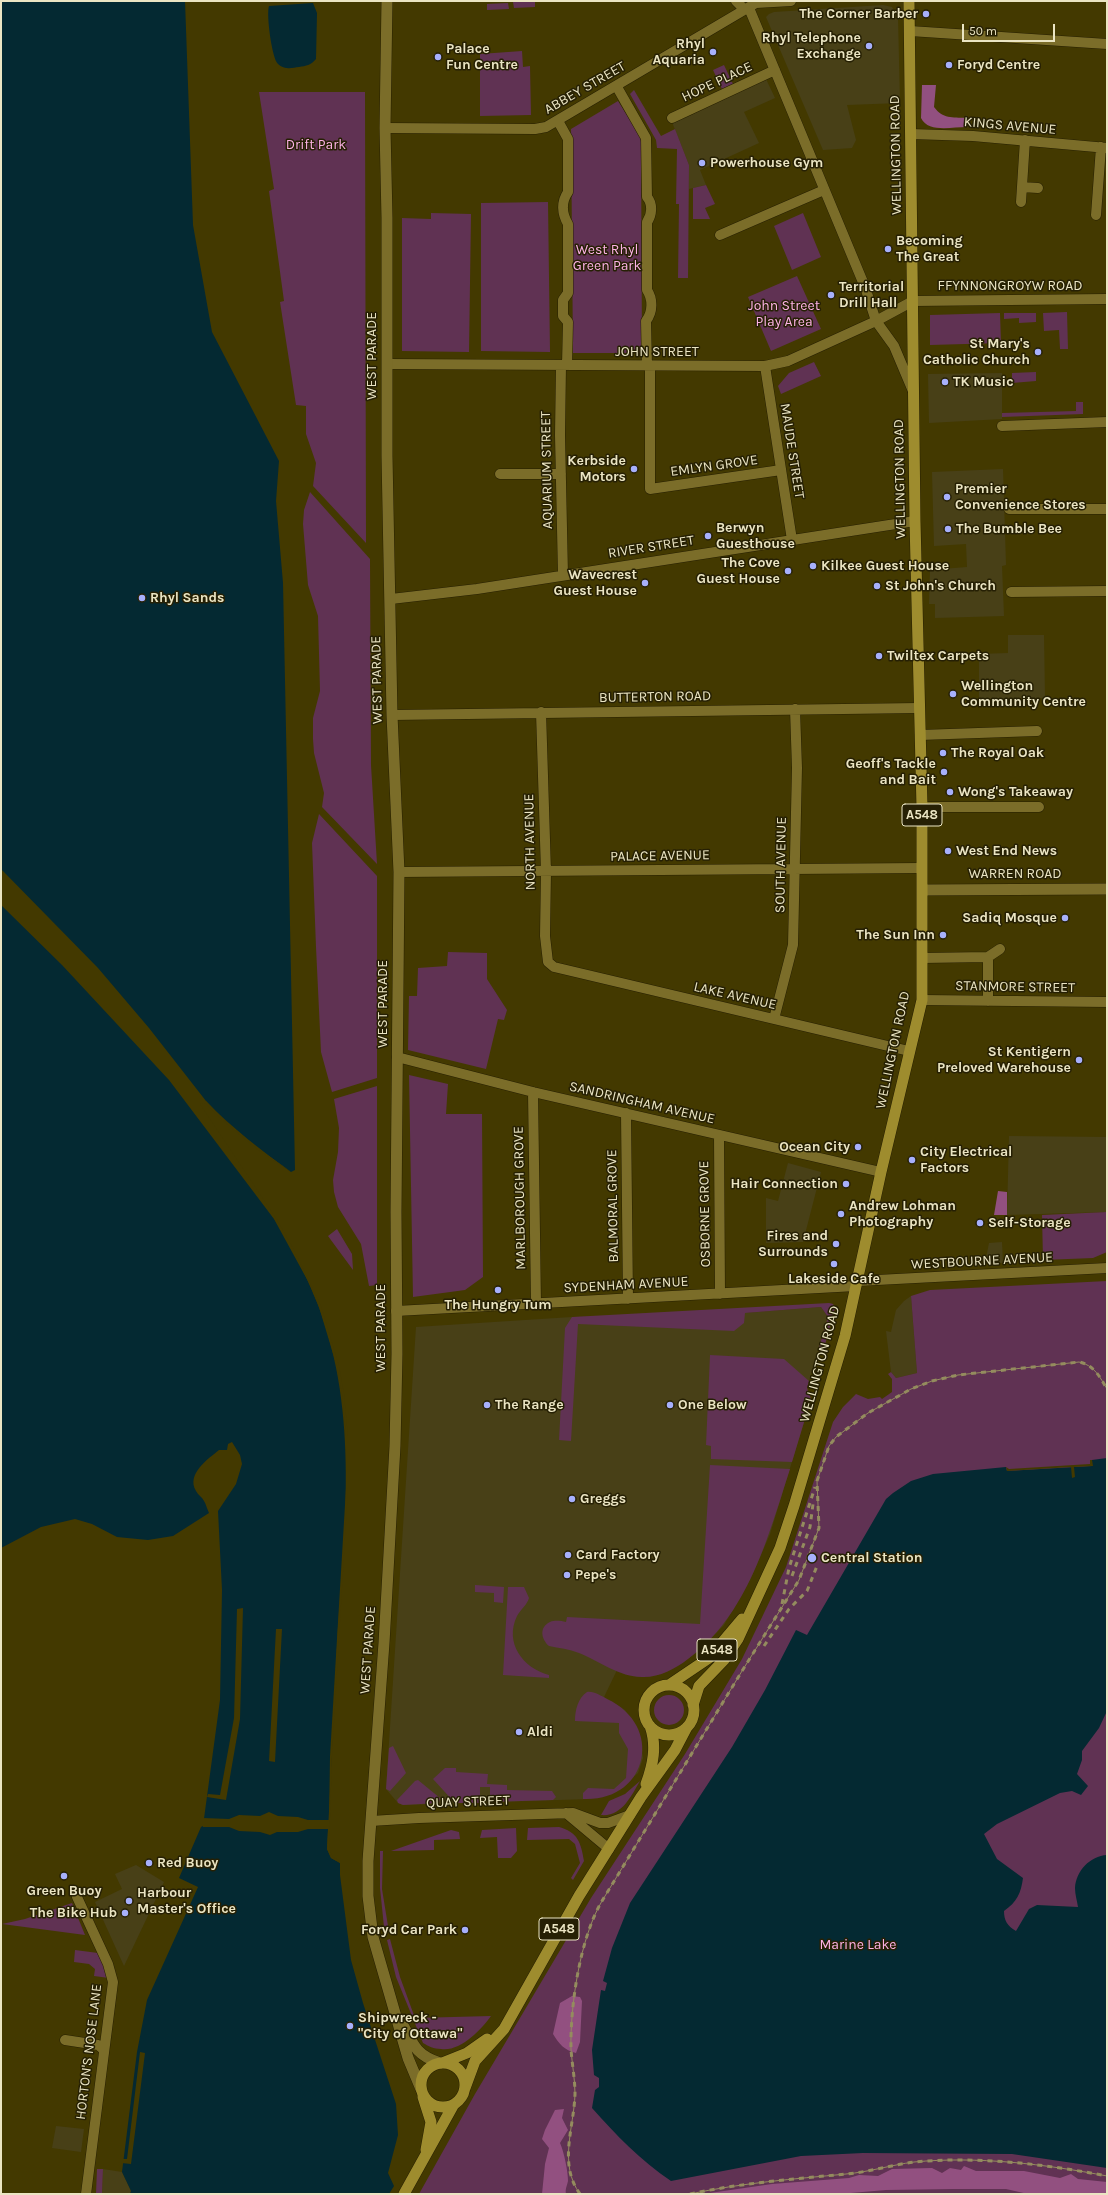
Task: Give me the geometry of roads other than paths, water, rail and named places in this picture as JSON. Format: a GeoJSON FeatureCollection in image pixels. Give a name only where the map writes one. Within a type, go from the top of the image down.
{"type":"FeatureCollection","features":[{"type":"Feature","properties":{"kind":"main road","name":"WEST PARADE"},"geometry":{"type":"LineString","coordinates":[[387,1],[385,128],[388,218],[387,456],[391,599],[392,715],[399,872],[395,1446],[384,1643],[368,1880],[373,1937],[408,2058],[422,2092]]}},
{"type":"Feature","properties":{"kind":"main road","name":"WELLINGTON ROAD"},"geometry":{"type":"LineString","coordinates":[[693,1704],[699,1686],[724,1660],[738,1639],[780,1548],[794,1506],[833,1379],[857,1284],[881,1172],[922,1000],[922,807],[915,521],[909,1]]}},
{"type":"Feature","properties":{"kind":"main road","name":"WARREN ROAD"},"geometry":{"type":"LineString","coordinates":[[923,890],[1107,888]]}},
{"type":"Feature","properties":{"kind":"main road","name":"WELLINGTON ROAD"},"geometry":{"type":"LineString","coordinates":[[669,1686],[709,1658],[754,1604]]}},
{"type":"Feature","properties":{"kind":"main road"},"geometry":{"type":"LineString","coordinates":[[669,1686],[684,1691],[693,1704],[692,1720],[687,1727],[676,1734],[669,1735],[662,1734],[650,1726],[644,1712],[647,1699],[656,1689],[669,1686]]}},
{"type":"Feature","properties":{"kind":"main road","name":"A548"},"geometry":{"type":"LineString","coordinates":[[641,1797],[651,1770],[654,1756],[653,1734],[650,1726]]}},
{"type":"Feature","properties":{"kind":"main road","name":"A548"},"geometry":{"type":"LineString","coordinates":[[404,2194],[421,2166],[454,2104],[462,2097],[475,2061],[496,2039],[557,1933],[641,1797],[675,1750],[687,1727]]}},
{"type":"Feature","properties":{"kind":"main road","name":"WEST PARADE"},"geometry":{"type":"LineString","coordinates":[[393,2003],[418,2051],[428,2059],[441,2063]]}},
{"type":"Feature","properties":{"kind":"main road","name":"A548"},"geometry":{"type":"LineString","coordinates":[[421,2166],[428,2142],[431,2122],[422,2092],[422,2077],[429,2067],[479,2046],[493,2034],[512,2012]]}},
{"type":"Feature","properties":{"kind":"main road"},"geometry":{"type":"LineString","coordinates":[[441,2063],[449,2064],[461,2073],[465,2088]]}},
{"type":"Feature","properties":{"kind":"main road"},"geometry":{"type":"LineString","coordinates":[[422,2092],[427,2101],[440,2107],[454,2104]]}},
{"type":"Feature","properties":{"kind":"street"},"geometry":{"type":"LineString","coordinates":[[736,1],[751,5],[791,1]]}},
{"type":"Feature","properties":{"kind":"street","name":"ABBEY STREET"},"geometry":{"type":"LineString","coordinates":[[385,128],[535,129],[546,127],[617,87],[751,5]]}},
{"type":"Feature","properties":{"kind":"street"},"geometry":{"type":"LineString","coordinates":[[751,5],[775,70],[865,287],[876,321],[894,346],[914,392]]}},
{"type":"Feature","properties":{"kind":"street"},"geometry":{"type":"LineString","coordinates":[[910,31],[1107,44]]}},
{"type":"Feature","properties":{"kind":"street","name":"HOPE PLACE"},"geometry":{"type":"LineString","coordinates":[[672,118],[775,70]]}},
{"type":"Feature","properties":{"kind":"street"},"geometry":{"type":"LineString","coordinates":[[617,87],[646,138],[647,197],[650,201],[651,208],[650,217],[647,222],[647,290],[651,298],[650,316],[646,321],[648,366]]}},
{"type":"Feature","properties":{"kind":"street","name":"AQUARIUM STREET"},"geometry":{"type":"LineString","coordinates":[[558,121],[568,139],[568,192],[564,198],[563,217],[568,224],[568,293],[563,300],[563,316],[568,322],[564,365],[561,474],[563,575]]}},
{"type":"Feature","properties":{"kind":"street","name":"KINGS AVENUE"},"geometry":{"type":"LineString","coordinates":[[910,134],[972,136],[1104,148]]}},
{"type":"Feature","properties":{"kind":"street"},"geometry":{"type":"LineString","coordinates":[[1022,202],[1025,140]]}},
{"type":"Feature","properties":{"kind":"street"},"geometry":{"type":"LineString","coordinates":[[1096,215],[1104,148]]}},
{"type":"Feature","properties":{"kind":"street"},"geometry":{"type":"LineString","coordinates":[[1022,187],[1038,188]]}},
{"type":"Feature","properties":{"kind":"street"},"geometry":{"type":"LineString","coordinates":[[720,235],[824,190]]}},
{"type":"Feature","properties":{"kind":"street","name":"FFYNNONGROYW ROAD"},"geometry":{"type":"LineString","coordinates":[[913,301],[1107,299]]}},
{"type":"Feature","properties":{"kind":"street","name":"JOHN STREET"},"geometry":{"type":"LineString","coordinates":[[387,364],[765,366],[788,360],[876,321],[913,301]]}},
{"type":"Feature","properties":{"kind":"street","name":"EMLYN GROVE"},"geometry":{"type":"LineString","coordinates":[[648,366],[650,489],[781,470]]}},
{"type":"Feature","properties":{"kind":"street","name":"MAUDE STREET"},"geometry":{"type":"LineString","coordinates":[[765,366],[792,540]]}},
{"type":"Feature","properties":{"kind":"street"},"geometry":{"type":"LineString","coordinates":[[1002,426],[1107,422]]}},
{"type":"Feature","properties":{"kind":"street"},"geometry":{"type":"LineString","coordinates":[[500,474],[561,474]]}},
{"type":"Feature","properties":{"kind":"street"},"geometry":{"type":"LineString","coordinates":[[1009,509],[1107,509]]}},
{"type":"Feature","properties":{"kind":"street","name":"RIVER STREET"},"geometry":{"type":"LineString","coordinates":[[391,599],[477,589],[915,521]]}},
{"type":"Feature","properties":{"kind":"street"},"geometry":{"type":"LineString","coordinates":[[1011,592],[1107,591]]}},
{"type":"Feature","properties":{"kind":"street","name":"BUTTERTON ROAD"},"geometry":{"type":"LineString","coordinates":[[392,715],[919,708]]}},
{"type":"Feature","properties":{"kind":"street","name":"SOUTH AVENUE"},"geometry":{"type":"LineString","coordinates":[[774,1019],[793,945],[797,768],[795,709]]}},
{"type":"Feature","properties":{"kind":"street","name":"NORTH AVENUE"},"geometry":{"type":"LineString","coordinates":[[541,712],[546,872],[546,956],[548,962],[554,967]]}},
{"type":"Feature","properties":{"kind":"street"},"geometry":{"type":"LineString","coordinates":[[920,734],[1038,731]]}},
{"type":"Feature","properties":{"kind":"street"},"geometry":{"type":"LineString","coordinates":[[922,807],[1038,807]]}},
{"type":"Feature","properties":{"kind":"street","name":"PALACE AVENUE"},"geometry":{"type":"LineString","coordinates":[[399,872],[922,868]]}},
{"type":"Feature","properties":{"kind":"street"},"geometry":{"type":"LineString","coordinates":[[922,958],[988,957],[1000,949]]}},
{"type":"Feature","properties":{"kind":"street"},"geometry":{"type":"LineString","coordinates":[[988,957],[988,1001]]}},
{"type":"Feature","properties":{"kind":"street","name":"LAKE AVENUE"},"geometry":{"type":"LineString","coordinates":[[554,967],[909,1051]]}},
{"type":"Feature","properties":{"kind":"street","name":"STANMORE STREET"},"geometry":{"type":"LineString","coordinates":[[922,1000],[1107,1002]]}},
{"type":"Feature","properties":{"kind":"street","name":"SANDRINGHAM AVENUE"},"geometry":{"type":"LineString","coordinates":[[397,1057],[533,1092],[881,1172]]}},
{"type":"Feature","properties":{"kind":"street","name":"MARLBOROUGH GROVE"},"geometry":{"type":"LineString","coordinates":[[533,1092],[536,1304]]}},
{"type":"Feature","properties":{"kind":"street","name":"BALMORAL GROVE"},"geometry":{"type":"LineString","coordinates":[[626,1113],[628,1299]]}},
{"type":"Feature","properties":{"kind":"street","name":"OSBORNE GROVE"},"geometry":{"type":"LineString","coordinates":[[719,1135],[720,1294]]}},
{"type":"Feature","properties":{"kind":"street","name":"WESTBOURNE AVENUE"},"geometry":{"type":"LineString","coordinates":[[857,1284],[1107,1268]]}},
{"type":"Feature","properties":{"kind":"street","name":"SYDENHAM AVENUE"},"geometry":{"type":"LineString","coordinates":[[396,1311],[720,1294],[857,1284]]}},
{"type":"Feature","properties":{"kind":"street"},"geometry":{"type":"LineString","coordinates":[[566,1813],[609,1849]]}},
{"type":"Feature","properties":{"kind":"street","name":"QUAY STREET"},"geometry":{"type":"LineString","coordinates":[[371,1821],[566,1813],[579,1814],[600,1823],[618,1820],[630,1815]]}},
{"type":"Feature","properties":{"kind":"street","name":"HORTON'S NOSE LANE"},"geometry":{"type":"LineString","coordinates":[[77,1897],[108,1964],[113,1982],[86,2194]]}},
{"type":"Feature","properties":{"kind":"street"},"geometry":{"type":"LineString","coordinates":[[65,2040],[98,2045],[104,2050]]}},
{"type":"Feature","properties":{"kind":"water"},"geometry":{"type":"Polygon","coordinates":[[[1,1],[185,1],[193,225],[212,332],[279,461],[276,501],[283,583],[295,1170],[291,1172],[236,1130],[206,1101],[197,1103],[279,1226],[307,1278],[318,1305],[331,1346],[340,1388],[346,1473],[345,1516],[327,1849],[331,1858],[340,1863],[340,1875],[351,1960],[363,2003],[396,2104],[398,2135],[388,2173],[394,2186],[389,2194],[130,2194],[131,2191],[122,2172],[137,2052],[147,2000],[198,1887],[179,1878],[201,1827],[203,1826],[220,1700],[222,1590],[218,1511],[236,1484],[242,1464],[240,1455],[232,1442],[228,1444],[227,1450],[219,1450],[204,1462],[196,1473],[194,1485],[197,1492],[205,1502],[209,1513],[173,1536],[148,1540],[117,1537],[92,1524],[75,1519],[41,1527],[1,1548],[1,1]]]}},
{"type":"Feature","properties":{"kind":"water"},"geometry":{"type":"Polygon","coordinates":[[[313,3],[317,13],[316,59],[310,64],[304,66],[285,68],[280,66],[274,54],[270,36],[268,18],[269,6],[313,3]]]}},
{"type":"Feature","properties":{"kind":"water","name":"Marine Lake"},"geometry":{"type":"Polygon","coordinates":[[[1107,1458],[1107,1711],[1099,1728],[1082,1751],[1082,1760],[1077,1774],[1088,1786],[1081,1795],[1072,1791],[1060,1793],[997,1824],[984,1834],[997,1859],[1023,1878],[1018,1897],[1004,1911],[1010,1927],[1016,1931],[1029,1909],[1037,1905],[1078,1907],[1075,1888],[1081,1870],[1095,1858],[1107,1855],[1107,2168],[1012,2154],[863,2153],[801,2156],[671,2181],[649,2165],[629,2147],[592,2108],[595,2090],[599,2087],[599,2078],[594,2075],[592,2050],[601,1990],[605,1991],[607,1983],[603,1981],[612,1948],[630,1903],[732,1747],[765,1690],[796,1630],[807,1635],[886,1499],[911,1481],[933,1474],[1006,1467],[1007,1471],[1092,1466],[1092,1460],[1107,1458]]]}},
{"type":"Feature","properties":{"kind":"tram line"},"geometry":{"type":"LineString","coordinates":[[580,2194],[573,2182],[568,2158],[575,2094],[571,2032],[572,2013],[578,1973],[588,1934],[594,1916],[602,1901],[799,1580],[819,1528],[817,1481],[829,1446],[836,1437],[868,1413],[911,1389],[932,1381],[958,1375],[1079,1362],[1093,1369],[1107,1389]]}},
{"type":"Feature","properties":{"kind":"tram line"},"geometry":{"type":"LineString","coordinates":[[690,2194],[748,2184],[855,2173],[905,2163],[938,2160],[1011,2162],[1107,2176]]}},
{"type":"Feature","properties":{"kind":"railway"},"geometry":{"type":"LineString","coordinates":[[580,2194],[573,2182],[568,2158],[575,2094],[571,2032],[572,2013],[578,1973],[588,1934],[594,1916],[602,1901],[799,1580],[819,1528],[817,1481],[829,1446],[836,1437],[868,1413],[911,1389],[932,1381],[958,1375],[1079,1362],[1093,1369],[1107,1389]]}},
{"type":"Feature","properties":{"kind":"railway"},"geometry":{"type":"LineString","coordinates":[[782,1604],[789,1568],[815,1487]]}},
{"type":"Feature","properties":{"kind":"railway"},"geometry":{"type":"LineString","coordinates":[[792,1576],[810,1527],[813,1504]]}},
{"type":"Feature","properties":{"kind":"railway"},"geometry":{"type":"LineString","coordinates":[[764,1646],[789,1609],[807,1591],[817,1566]]}},
{"type":"Feature","properties":{"kind":"railway"},"geometry":{"type":"LineString","coordinates":[[690,2194],[748,2184],[855,2173],[905,2163],[938,2160],[1011,2162],[1107,2176]]}},
{"type":"Feature","properties":{"kind":"place","name":"The Corner Barber"},"geometry":{"type":"Point","coordinates":[926,14]}},
{"type":"Feature","properties":{"kind":"place","name":"Rhyl Telephone Exchange"},"geometry":{"type":"Point","coordinates":[869,46]}},
{"type":"Feature","properties":{"kind":"place","name":"Rhyl Aquaria"},"geometry":{"type":"Point","coordinates":[713,52]}},
{"type":"Feature","properties":{"kind":"place","name":"Palace Fun Centre"},"geometry":{"type":"Point","coordinates":[438,57]}},
{"type":"Feature","properties":{"kind":"place","name":"Foryd Centre"},"geometry":{"type":"Point","coordinates":[949,65]}},
{"type":"Feature","properties":{"kind":"place","name":"Powerhouse Gym"},"geometry":{"type":"Point","coordinates":[702,163]}},
{"type":"Feature","properties":{"kind":"place","name":"Becoming The Great"},"geometry":{"type":"Point","coordinates":[888,249]}},
{"type":"Feature","properties":{"kind":"place","name":"Territorial Drill Hall"},"geometry":{"type":"Point","coordinates":[831,295]}},
{"type":"Feature","properties":{"kind":"place","name":"St Mary's Catholic Church"},"geometry":{"type":"Point","coordinates":[1038,352]}},
{"type":"Feature","properties":{"kind":"place","name":"TK Music"},"geometry":{"type":"Point","coordinates":[945,382]}},
{"type":"Feature","properties":{"kind":"place","name":"Kerbside Motors"},"geometry":{"type":"Point","coordinates":[634,469]}},
{"type":"Feature","properties":{"kind":"place","name":"Premier Convenience Stores"},"geometry":{"type":"Point","coordinates":[947,497]}},
{"type":"Feature","properties":{"kind":"place","name":"The Bumble Bee"},"geometry":{"type":"Point","coordinates":[948,529]}},
{"type":"Feature","properties":{"kind":"place","name":"Berwyn Guesthouse"},"geometry":{"type":"Point","coordinates":[708,536]}},
{"type":"Feature","properties":{"kind":"place","name":"Kilkee Guest House"},"geometry":{"type":"Point","coordinates":[813,566]}},
{"type":"Feature","properties":{"kind":"place","name":"The Cove Guest House"},"geometry":{"type":"Point","coordinates":[788,571]}},
{"type":"Feature","properties":{"kind":"place","name":"Wavecrest Guest House"},"geometry":{"type":"Point","coordinates":[645,583]}},
{"type":"Feature","properties":{"kind":"place","name":"St John's Church"},"geometry":{"type":"Point","coordinates":[877,586]}},
{"type":"Feature","properties":{"kind":"place","name":"Rhyl Sands"},"geometry":{"type":"Point","coordinates":[142,598]}},
{"type":"Feature","properties":{"kind":"place","name":"Twiltex Carpets"},"geometry":{"type":"Point","coordinates":[879,656]}},
{"type":"Feature","properties":{"kind":"place","name":"Wellington Community Centre"},"geometry":{"type":"Point","coordinates":[953,694]}},
{"type":"Feature","properties":{"kind":"place","name":"The Royal Oak"},"geometry":{"type":"Point","coordinates":[943,753]}},
{"type":"Feature","properties":{"kind":"place","name":"Geoff's Tackle and Bait"},"geometry":{"type":"Point","coordinates":[944,772]}},
{"type":"Feature","properties":{"kind":"place","name":"Wong's Takeaway"},"geometry":{"type":"Point","coordinates":[950,792]}},
{"type":"Feature","properties":{"kind":"place","name":"West End News"},"geometry":{"type":"Point","coordinates":[948,851]}},
{"type":"Feature","properties":{"kind":"place","name":"Sadiq Mosque"},"geometry":{"type":"Point","coordinates":[1065,918]}},
{"type":"Feature","properties":{"kind":"place","name":"The Sun Inn"},"geometry":{"type":"Point","coordinates":[943,935]}},
{"type":"Feature","properties":{"kind":"place","name":"St Kentigern Preloved Warehouse"},"geometry":{"type":"Point","coordinates":[1079,1060]}},
{"type":"Feature","properties":{"kind":"place","name":"Ocean City"},"geometry":{"type":"Point","coordinates":[858,1147]}},
{"type":"Feature","properties":{"kind":"place","name":"City Electrical Factors"},"geometry":{"type":"Point","coordinates":[912,1160]}},
{"type":"Feature","properties":{"kind":"place","name":"Hair Connection"},"geometry":{"type":"Point","coordinates":[846,1184]}},
{"type":"Feature","properties":{"kind":"place","name":"Andrew Lohman Photography"},"geometry":{"type":"Point","coordinates":[841,1214]}},
{"type":"Feature","properties":{"kind":"place","name":"Self-Storage"},"geometry":{"type":"Point","coordinates":[980,1223]}},
{"type":"Feature","properties":{"kind":"place","name":"Fires and Surrounds"},"geometry":{"type":"Point","coordinates":[836,1244]}},
{"type":"Feature","properties":{"kind":"place","name":"Lakeside Cafe"},"geometry":{"type":"Point","coordinates":[834,1264]}},
{"type":"Feature","properties":{"kind":"place","name":"The Hungry Tum"},"geometry":{"type":"Point","coordinates":[498,1290]}},
{"type":"Feature","properties":{"kind":"place","name":"The Range"},"geometry":{"type":"Point","coordinates":[487,1405]}},
{"type":"Feature","properties":{"kind":"place","name":"One Below"},"geometry":{"type":"Point","coordinates":[670,1405]}},
{"type":"Feature","properties":{"kind":"place","name":"Greggs"},"geometry":{"type":"Point","coordinates":[572,1499]}},
{"type":"Feature","properties":{"kind":"place","name":"Card Factory"},"geometry":{"type":"Point","coordinates":[568,1555]}},
{"type":"Feature","properties":{"kind":"place","name":"Central Station"},"geometry":{"type":"Point","coordinates":[812,1558]}},
{"type":"Feature","properties":{"kind":"place","name":"Pepe's"},"geometry":{"type":"Point","coordinates":[567,1575]}},
{"type":"Feature","properties":{"kind":"place","name":"Aldi"},"geometry":{"type":"Point","coordinates":[519,1732]}},
{"type":"Feature","properties":{"kind":"place","name":"Red Buoy"},"geometry":{"type":"Point","coordinates":[149,1863]}},
{"type":"Feature","properties":{"kind":"place","name":"Green Buoy"},"geometry":{"type":"Point","coordinates":[64,1876]}},
{"type":"Feature","properties":{"kind":"place","name":"Harbour Master's Office"},"geometry":{"type":"Point","coordinates":[129,1901]}},
{"type":"Feature","properties":{"kind":"place","name":"The Bike Hub"},"geometry":{"type":"Point","coordinates":[125,1913]}},
{"type":"Feature","properties":{"kind":"place","name":"Foryd Car Park"},"geometry":{"type":"Point","coordinates":[465,1930]}},
{"type":"Feature","properties":{"kind":"place","name":"Shipwreck - \"City of Ottawa\""},"geometry":{"type":"Point","coordinates":[350,2026]}},
{"type":"Feature","properties":{"kind":"park label","name":"Drift Park"},"geometry":{"type":"Point","coordinates":[316,145]}},
{"type":"Feature","properties":{"kind":"park label","name":"West Rhyl Green Park"},"geometry":{"type":"Point","coordinates":[607,258]}},
{"type":"Feature","properties":{"kind":"park label","name":"John Street Play Area"},"geometry":{"type":"Point","coordinates":[784,314]}}]}
